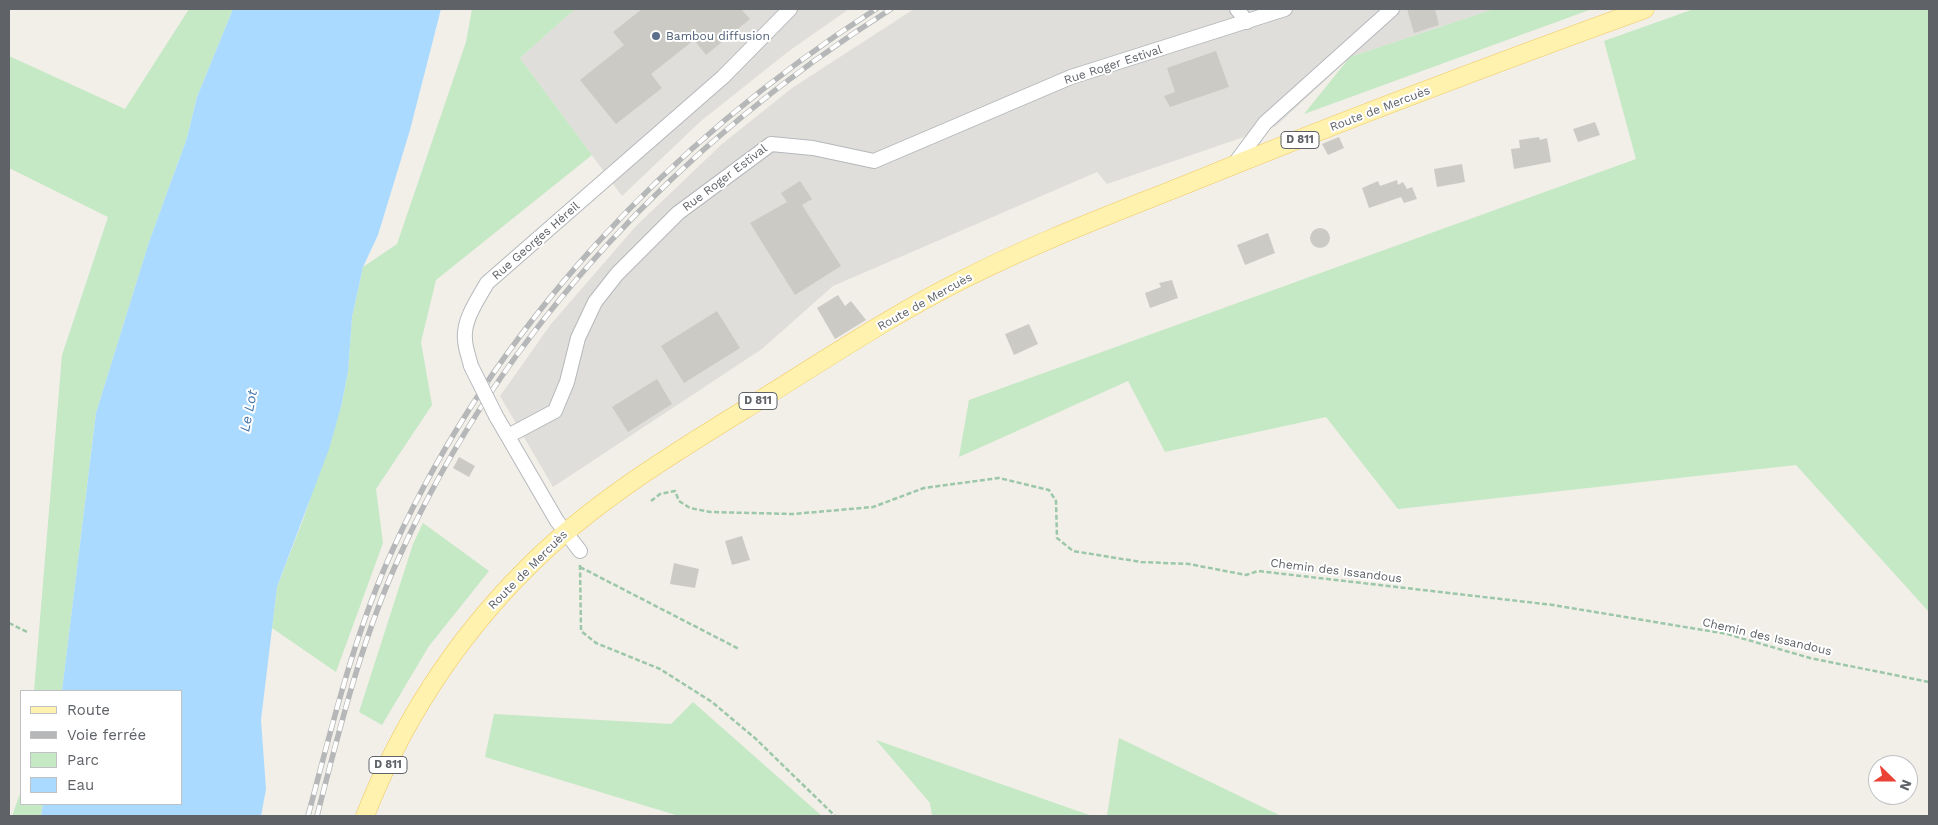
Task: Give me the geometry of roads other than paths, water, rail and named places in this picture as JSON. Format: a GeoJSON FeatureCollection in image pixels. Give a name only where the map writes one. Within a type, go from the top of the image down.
{"type":"FeatureCollection","features":[{"type":"Feature","properties":{"kind":"main road","name":"Route de Mercuès"},"geometry":{"type":"LineString","coordinates":[[365,816],[375,790],[414,715],[444,666],[486,611],[565,532],[624,488],[717,427],[876,329],[959,281],[1024,250],[1233,166],[1645,9]]}},
{"type":"Feature","properties":{"kind":"street","name":"Rue Georges Héreil"},"geometry":{"type":"LineString","coordinates":[[580,551],[565,532],[496,416],[471,366],[464,338],[472,310],[487,283],[723,77],[790,9]]}},
{"type":"Feature","properties":{"kind":"street"},"geometry":{"type":"LineString","coordinates":[[1237,9],[1247,22]]}},
{"type":"Feature","properties":{"kind":"street","name":"Rue Roger Estival"},"geometry":{"type":"LineString","coordinates":[[508,436],[555,411],[567,382],[578,338],[595,302],[617,274],[678,213],[771,144],[813,148],[874,161],[1071,77],[1285,9]]}},
{"type":"Feature","properties":{"kind":"street"},"geometry":{"type":"LineString","coordinates":[[1233,166],[1265,123],[1392,9]]}},
{"type":"Feature","properties":{"kind":"water","name":"Le Lot"},"geometry":{"type":"Polygon","coordinates":[[[233,9],[441,9],[410,130],[378,235],[363,267],[352,317],[348,372],[341,407],[329,449],[277,587],[261,720],[266,789],[261,816],[41,816],[43,805],[182,805],[182,690],[62,690],[96,413],[149,242],[187,138],[197,97],[233,9]]]}},
{"type":"Feature","properties":{"kind":"railway"},"geometry":{"type":"LineString","coordinates":[[308,816],[355,647],[379,581],[393,549],[435,467],[483,389],[536,315],[596,245],[660,179],[728,118],[800,61],[876,9]]}},
{"type":"Feature","properties":{"kind":"railway"},"geometry":{"type":"LineString","coordinates":[[317,816],[353,683],[387,585],[443,470],[492,391],[546,316],[606,246],[671,180],[741,118],[814,61],[891,9]]}},
{"type":"Feature","properties":{"kind":"place","name":"Bambou diffusion"},"geometry":{"type":"Point","coordinates":[656,36]}}]}
